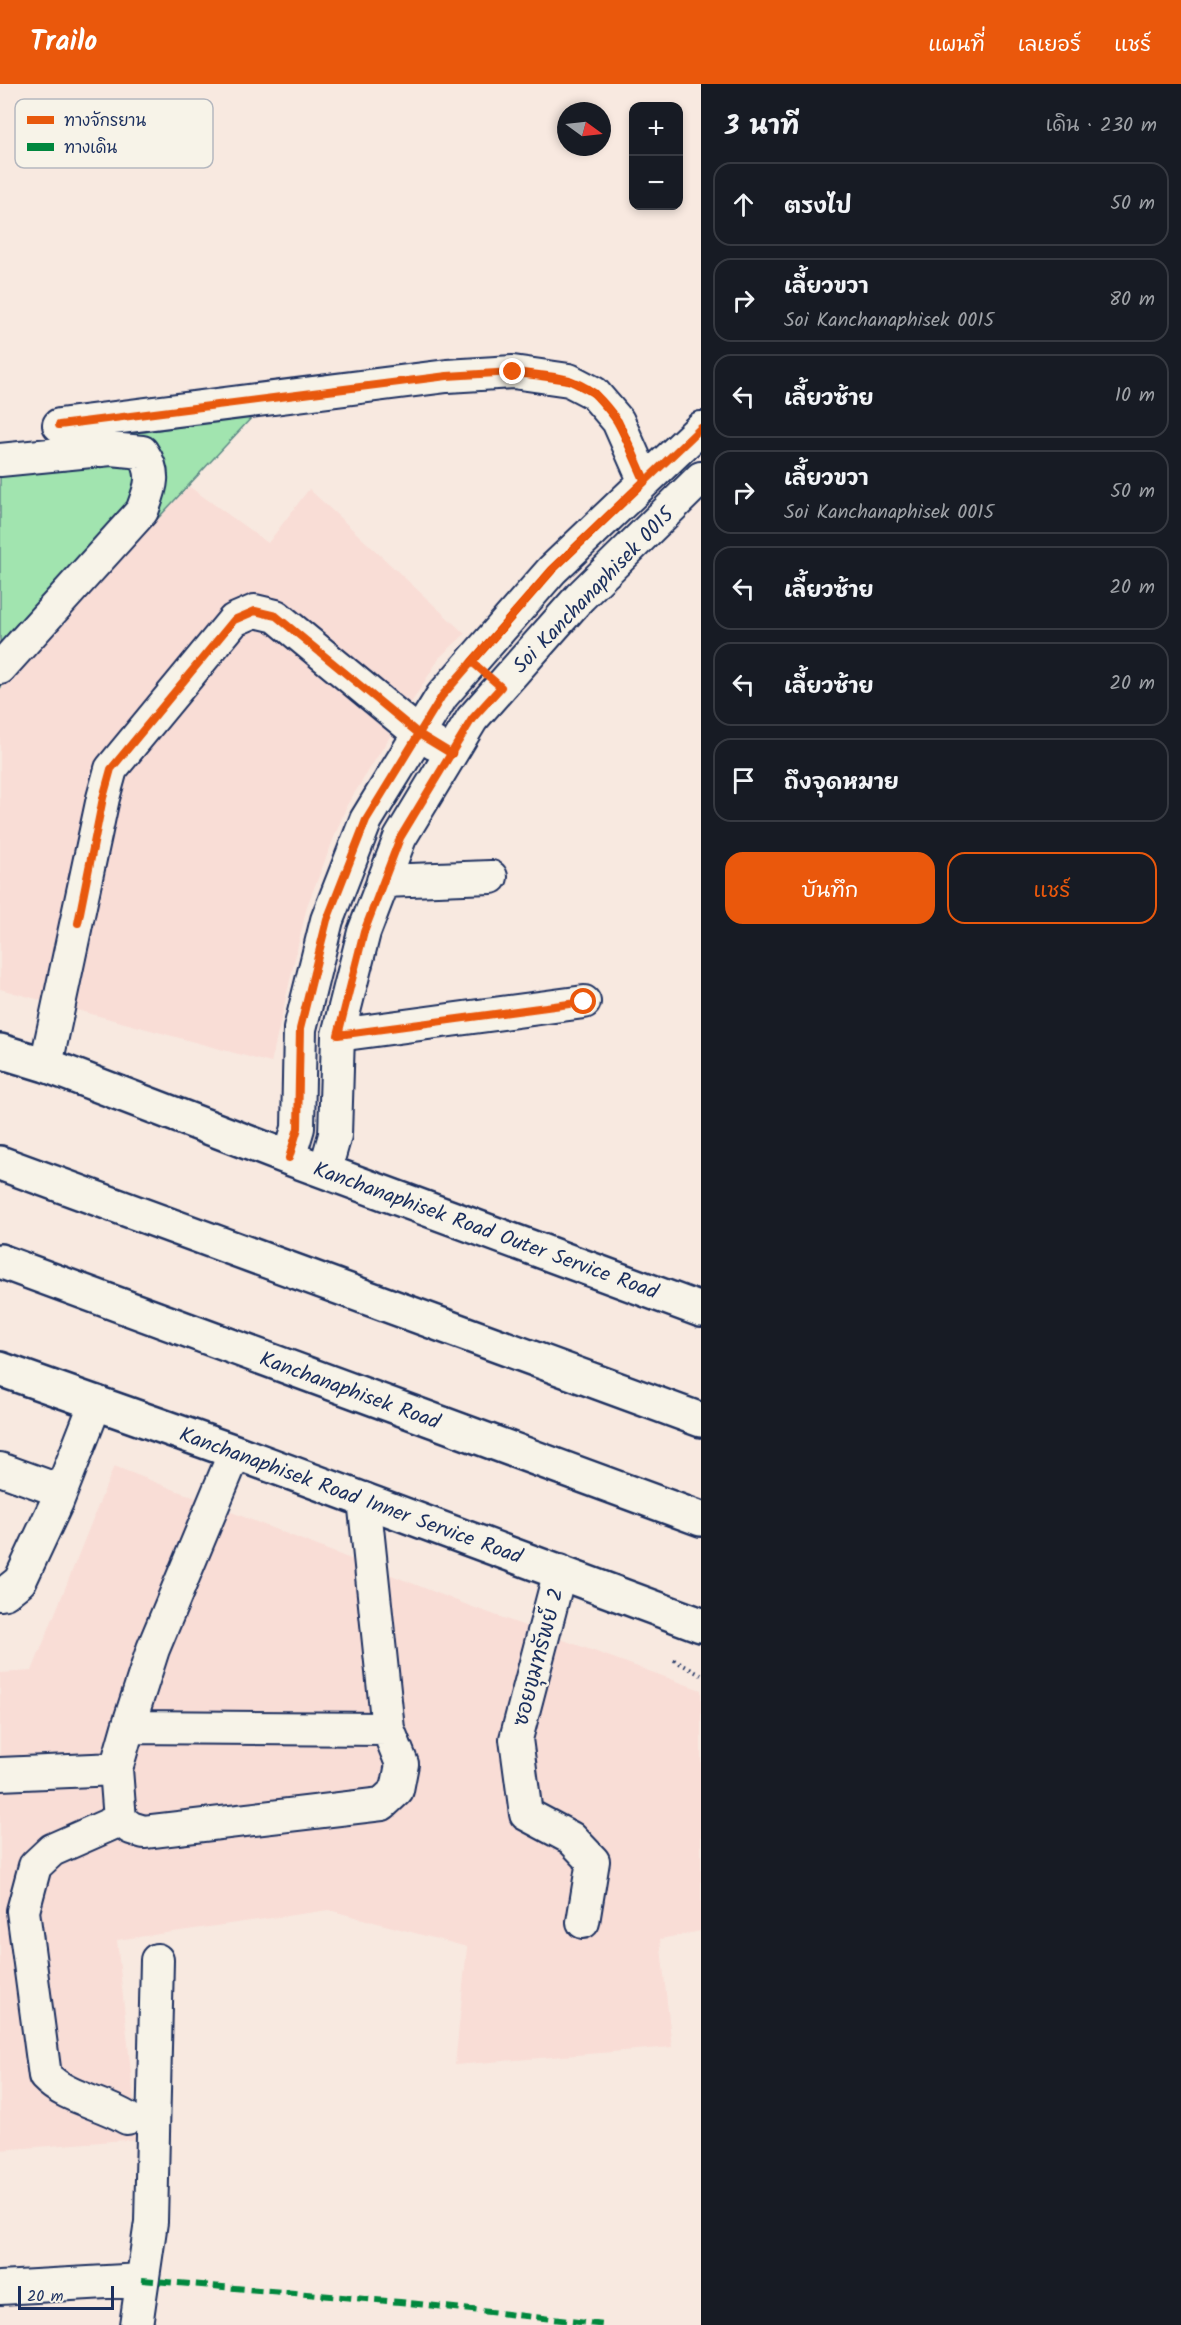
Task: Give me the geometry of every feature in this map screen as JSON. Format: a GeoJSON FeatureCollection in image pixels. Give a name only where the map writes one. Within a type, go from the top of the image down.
{"type":"FeatureCollection","features":[{"type":"Feature","properties":{"kind":"main road","name":"Kanchanaphisek Road Outer Service Road"},"geometry":{"type":"LineString","coordinates":[[0,1051],[46,1065],[289,1158],[700,1309]]}},
{"type":"Feature","properties":{"kind":"main road"},"geometry":{"type":"LineString","coordinates":[[0,1163],[701,1420]]}},
{"type":"Feature","properties":{"kind":"main road","name":"Kanchanaphisek Road"},"geometry":{"type":"LineString","coordinates":[[0,1261],[701,1519]]}},
{"type":"Feature","properties":{"kind":"main road","name":"Kanchanaphisek Road Inner Service Road"},"geometry":{"type":"LineString","coordinates":[[0,1368],[364,1499],[701,1625]]}},
{"type":"Feature","properties":{"kind":"street"},"geometry":{"type":"LineString","coordinates":[[59,425],[447,376],[513,372],[569,380],[594,393],[618,421],[645,480]]}},
{"type":"Feature","properties":{"kind":"street","name":"Soi Kanchanaphisek 0015"},"geometry":{"type":"LineString","coordinates":[[289,1158],[298,1128],[300,1029],[327,920],[366,820],[442,696],[552,570],[701,428]]}},
{"type":"Feature","properties":{"kind":"street"},"geometry":{"type":"LineString","coordinates":[[0,460],[111,449],[142,452],[151,465],[151,486],[142,511],[0,668]]}},
{"type":"Feature","properties":{"kind":"street","name":"Soi Kanchanaphisek 0015"},"geometry":{"type":"LineString","coordinates":[[325,1170],[335,1135],[338,1035],[364,932],[400,838],[472,719],[580,597],[701,478]]}},
{"type":"Feature","properties":{"kind":"street"},"geometry":{"type":"LineString","coordinates":[[46,1065],[111,769],[234,620],[255,611],[276,616],[418,734],[452,754]]}},
{"type":"Feature","properties":{"kind":"street"},"geometry":{"type":"LineString","coordinates":[[472,662],[501,687]]}},
{"type":"Feature","properties":{"kind":"street"},"geometry":{"type":"LineString","coordinates":[[383,881],[491,878]]}},
{"type":"Feature","properties":{"kind":"street"},"geometry":{"type":"LineString","coordinates":[[338,1035],[584,1002]]}},
{"type":"Feature","properties":{"kind":"street"},"geometry":{"type":"LineString","coordinates":[[0,1594],[5,1593],[20,1581],[61,1491],[96,1402]]}},
{"type":"Feature","properties":{"kind":"street"},"geometry":{"type":"LineString","coordinates":[[235,1452],[153,1649],[116,1769],[120,1820],[131,1828],[144,1832],[382,1804],[397,1790],[402,1764],[388,1729],[364,1499]]}},
{"type":"Feature","properties":{"kind":"street"},"geometry":{"type":"LineString","coordinates":[[0,1469],[61,1491]]}},
{"type":"Feature","properties":{"kind":"street","name":"ซอยขุมทรัพย์ 2"},"geometry":{"type":"LineString","coordinates":[[560,1571],[516,1739],[526,1814],[571,1838],[593,1861],[583,1922]]}},
{"type":"Feature","properties":{"kind":"street"},"geometry":{"type":"LineString","coordinates":[[128,1727],[388,1729]]}},
{"type":"Feature","properties":{"kind":"street"},"geometry":{"type":"LineString","coordinates":[[0,1774],[116,1769]]}},
{"type":"Feature","properties":{"kind":"street"},"geometry":{"type":"LineString","coordinates":[[120,1820],[52,1850],[35,1866],[23,1911],[45,2076],[55,2086],[127,2118]]}},
{"type":"Feature","properties":{"kind":"street"},"geometry":{"type":"LineString","coordinates":[[136,2325],[152,2222],[157,1960]]}},
{"type":"Feature","properties":{"kind":"street"},"geometry":{"type":"LineString","coordinates":[[0,2288],[142,2280]]}},
{"type":"Feature","properties":{"kind":"path"},"geometry":{"type":"LineString","coordinates":[[674,1660],[701,1675]]}},
{"type":"Feature","properties":{"kind":"shaded area"},"geometry":{"type":"Polygon","coordinates":[[[187,485],[268,543],[309,489],[465,634],[440,657],[347,805],[307,906],[271,1063],[0,989],[0,688],[187,485]]]}},
{"type":"Feature","properties":{"kind":"shaded area"},"geometry":{"type":"Polygon","coordinates":[[[114,1466],[470,1606],[701,1690],[701,1931],[660,1939],[672,2047],[455,2065],[467,1947],[329,1910],[117,1940],[138,2139],[0,2150],[0,1673],[32,1671],[114,1466]]]}},
{"type":"Feature","properties":{"kind":"green space"},"geometry":{"type":"Polygon","coordinates":[[[254,415],[0,688],[0,451],[55,446],[254,415]]]}},
{"type":"Feature","properties":{"kind":"marked path"},"geometry":{"type":"LineString","coordinates":[[142,2280],[400,2302],[605,2325]]}},
{"type":"Feature","properties":{"kind":"cycle path"},"geometry":{"type":"LineString","coordinates":[[59,425],[447,376],[513,372],[569,380],[594,393],[618,421],[644,480]]}},
{"type":"Feature","properties":{"kind":"cycle path"},"geometry":{"type":"LineString","coordinates":[[289,1158],[298,1128],[300,1029],[327,920],[366,820],[442,696],[552,570],[701,428]]}},
{"type":"Feature","properties":{"kind":"cycle path"},"geometry":{"type":"LineString","coordinates":[[78,923],[111,769],[234,620],[255,611],[276,616],[419,734],[452,754]]}},
{"type":"Feature","properties":{"kind":"route"},"geometry":{"type":"LineString","coordinates":[[513,372],[569,380],[594,393],[618,421],[645,480],[552,570],[472,662],[501,687],[472,719],[400,838],[364,932],[338,1035],[584,1002]]}}]}
